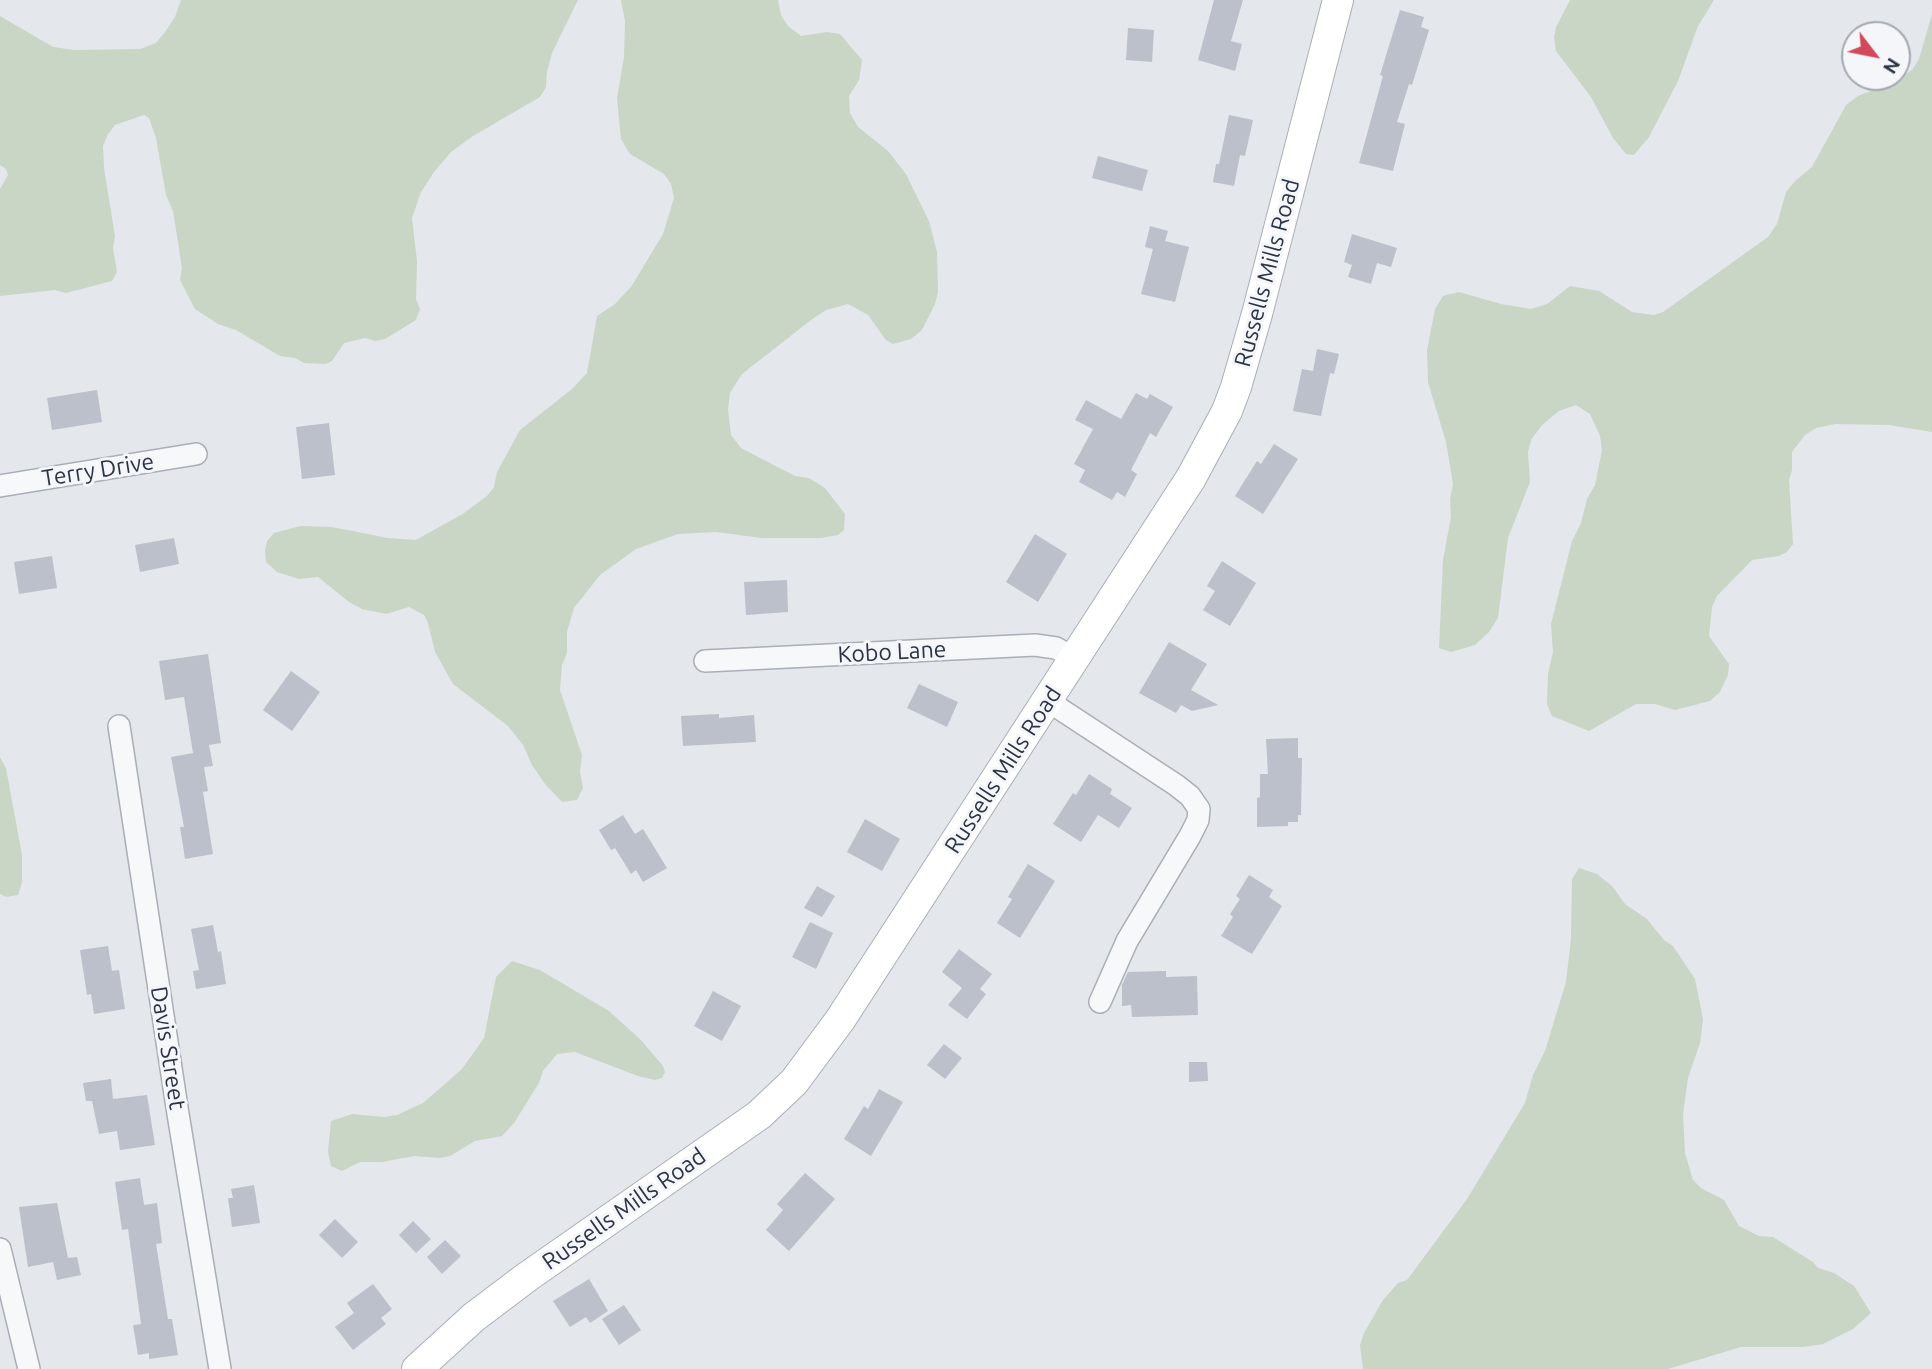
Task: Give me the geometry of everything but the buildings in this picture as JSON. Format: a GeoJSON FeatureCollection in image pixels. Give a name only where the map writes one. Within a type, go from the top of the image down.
{"type":"FeatureCollection","features":[{"type":"Feature","properties":{"kind":"main road","name":"Russells Mills Road"},"geometry":{"type":"LineString","coordinates":[[417,1369],[474,1317],[777,1100],[840,1020],[1076,659],[1191,478],[1216,432],[1236,387],[1338,0]]}},
{"type":"Feature","properties":{"kind":"street","name":"Terry Drive"},"geometry":{"type":"LineString","coordinates":[[0,486],[196,454]]}},
{"type":"Feature","properties":{"kind":"street","name":"Kobo Lane"},"geometry":{"type":"LineString","coordinates":[[705,661],[1035,645],[1056,648],[1076,659]]}},
{"type":"Feature","properties":{"kind":"street"},"geometry":{"type":"LineString","coordinates":[[1048,701],[1177,785],[1190,796],[1199,809],[1198,820],[1190,836],[1127,941],[1100,1002]]}},
{"type":"Feature","properties":{"kind":"street","name":"Davis Street"},"geometry":{"type":"LineString","coordinates":[[119,726],[220,1369]]}},
{"type":"Feature","properties":{"kind":"street"},"geometry":{"type":"LineString","coordinates":[[0,1249],[29,1369]]}},
{"type":"Feature","properties":{"kind":"green space"},"geometry":{"type":"Polygon","coordinates":[[[181,0],[578,0],[552,53],[546,87],[540,97],[451,152],[421,192],[412,218],[417,261],[416,299],[420,309],[416,320],[385,339],[375,341],[365,338],[344,343],[332,361],[326,364],[304,363],[295,358],[280,356],[195,309],[180,280],[182,268],[173,211],[166,195],[156,138],[149,118],[144,115],[115,125],[103,146],[115,236],[113,249],[117,272],[112,281],[66,293],[55,290],[0,296],[0,189],[8,175],[6,169],[0,165],[0,16],[53,47],[74,50],[140,49],[156,43],[175,17],[181,0]]]}},
{"type":"Feature","properties":{"kind":"green space"},"geometry":{"type":"Polygon","coordinates":[[[621,0],[778,0],[781,15],[788,26],[801,36],[827,32],[840,34],[862,60],[859,80],[849,96],[850,113],[858,127],[888,151],[906,174],[929,221],[937,252],[938,292],[922,330],[911,339],[893,344],[886,340],[868,315],[848,304],[826,310],[742,374],[730,393],[728,409],[731,435],[741,448],[795,476],[809,478],[825,488],[845,514],[844,530],[838,535],[821,538],[762,538],[716,532],[678,534],[636,549],[600,575],[574,608],[567,632],[567,653],[562,665],[560,690],[582,755],[580,771],[583,788],[577,800],[562,802],[545,784],[523,745],[508,726],[453,684],[435,652],[424,615],[409,607],[386,614],[362,609],[318,577],[299,579],[277,572],[266,562],[265,550],[267,541],[274,533],[300,526],[332,527],[388,538],[416,540],[464,513],[487,496],[494,487],[497,472],[520,430],[572,389],[587,373],[597,316],[615,304],[631,287],[663,234],[674,198],[671,184],[664,174],[630,154],[621,139],[617,98],[624,57],[625,21],[621,0]]]}},
{"type":"Feature","properties":{"kind":"green space"},"geometry":{"type":"Polygon","coordinates":[[[1570,0],[1714,0],[1698,26],[1678,81],[1649,137],[1634,155],[1626,154],[1613,138],[1591,97],[1556,51],[1556,27],[1570,0]]]}},
{"type":"Feature","properties":{"kind":"green space"},"geometry":{"type":"Polygon","coordinates":[[[1932,14],[1932,432],[1889,425],[1835,424],[1816,428],[1805,435],[1792,452],[1789,480],[1793,544],[1787,552],[1779,556],[1752,560],[1717,596],[1712,607],[1709,636],[1729,664],[1728,675],[1720,692],[1710,701],[1675,710],[1655,704],[1636,704],[1589,731],[1552,716],[1547,704],[1548,674],[1553,652],[1551,624],[1572,541],[1595,485],[1602,450],[1600,436],[1590,414],[1576,405],[1559,411],[1542,425],[1531,440],[1528,452],[1530,482],[1508,538],[1498,618],[1489,632],[1475,645],[1451,652],[1439,648],[1443,560],[1451,517],[1453,484],[1446,442],[1428,382],[1427,350],[1435,309],[1443,296],[1459,292],[1531,309],[1547,304],[1570,286],[1599,291],[1632,312],[1654,315],[1663,312],[1768,237],[1777,224],[1786,192],[1812,167],[1846,105],[1871,91],[1911,91],[1911,71],[1919,59],[1932,14]]]}},
{"type":"Feature","properties":{"kind":"green space"},"geometry":{"type":"Polygon","coordinates":[[[0,757],[6,768],[22,855],[22,882],[18,895],[6,897],[0,894],[0,757]]]}},
{"type":"Feature","properties":{"kind":"green space"},"geometry":{"type":"Polygon","coordinates":[[[1579,868],[1597,874],[1613,887],[1625,904],[1647,919],[1664,940],[1673,946],[1695,979],[1703,1019],[1700,1043],[1688,1078],[1683,1114],[1685,1153],[1693,1180],[1701,1188],[1724,1200],[1739,1226],[1759,1236],[1773,1237],[1813,1262],[1818,1268],[1834,1273],[1854,1286],[1871,1313],[1853,1329],[1823,1344],[1803,1347],[1741,1347],[1668,1369],[1363,1369],[1360,1345],[1383,1300],[1398,1283],[1407,1280],[1467,1199],[1525,1103],[1533,1075],[1545,1051],[1566,982],[1571,939],[1572,879],[1579,868]]]}},
{"type":"Feature","properties":{"kind":"green space"},"geometry":{"type":"Polygon","coordinates":[[[512,961],[540,970],[609,1011],[641,1040],[663,1066],[665,1072],[662,1078],[655,1080],[638,1076],[575,1052],[557,1054],[543,1071],[539,1083],[514,1123],[502,1136],[475,1141],[450,1156],[440,1158],[414,1156],[382,1162],[360,1162],[342,1171],[331,1166],[328,1152],[331,1121],[352,1114],[384,1117],[397,1115],[423,1103],[462,1069],[484,1038],[496,977],[512,961]]]}}]}
